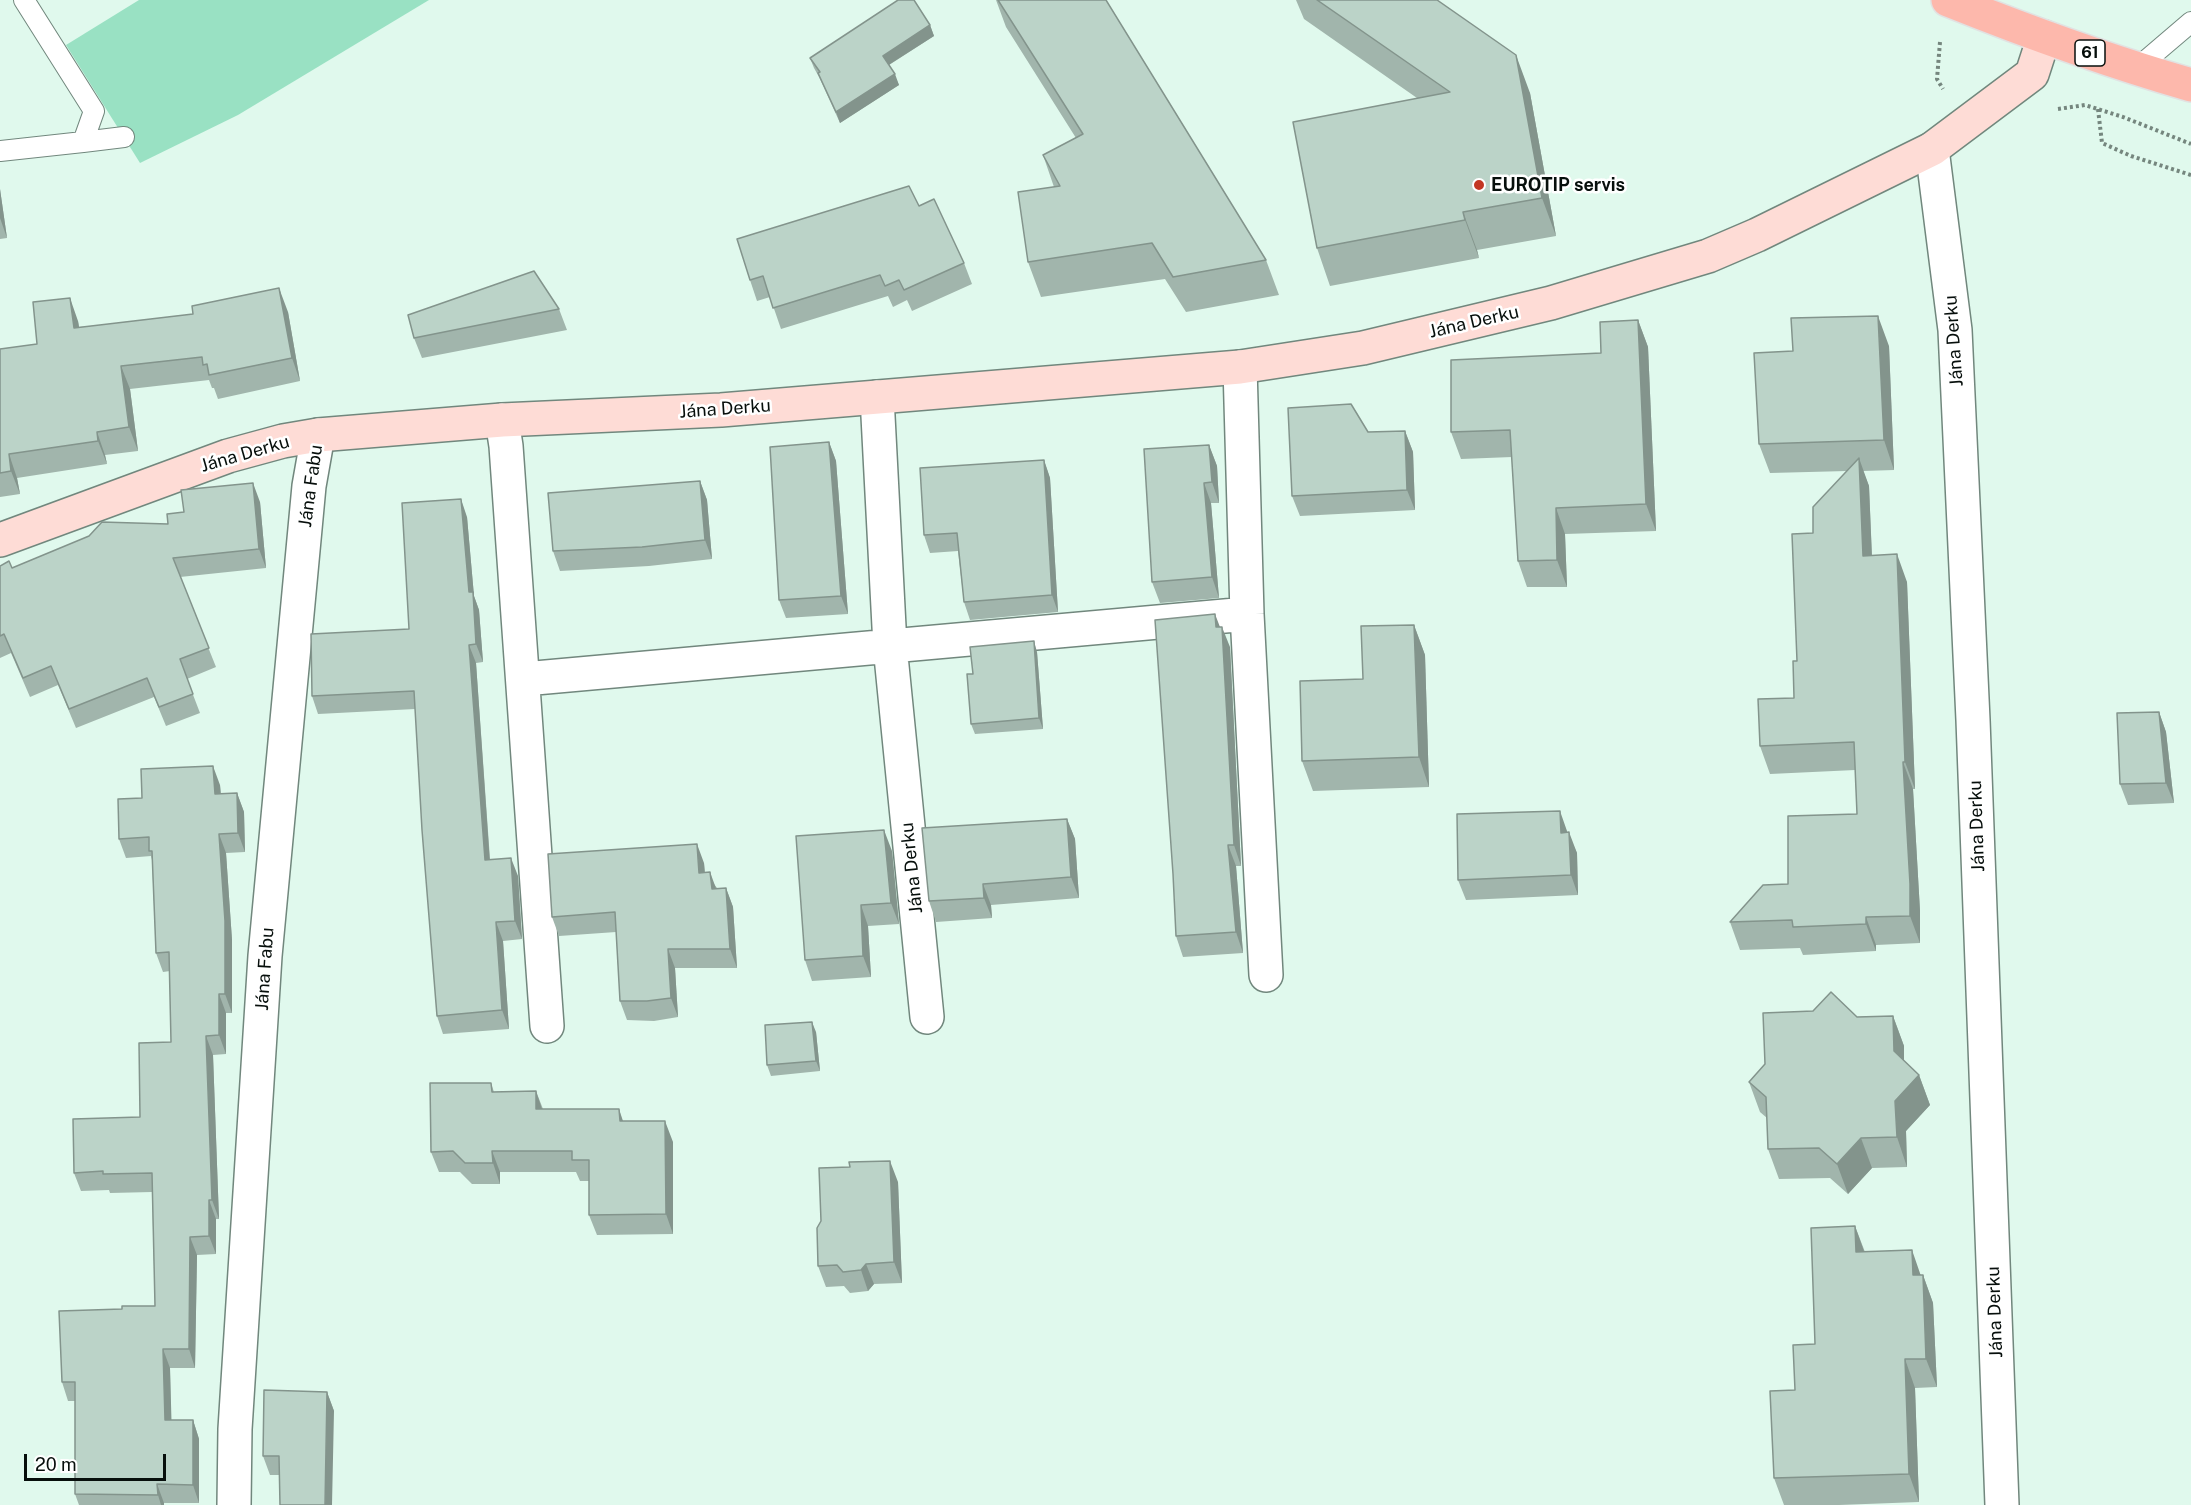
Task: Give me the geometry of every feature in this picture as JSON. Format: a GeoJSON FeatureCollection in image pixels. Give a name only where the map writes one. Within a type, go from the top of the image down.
{"type":"FeatureCollection","features":[{"type":"Feature","properties":{"kind":"main road","name":"61"},"geometry":{"type":"LineString","coordinates":[[1948,0],[2044,37],[2136,69],[2191,85]]}},
{"type":"Feature","properties":{"kind":"street","name":"Jána Derku"},"geometry":{"type":"LineString","coordinates":[[0,540],[228,456],[283,441],[318,435],[502,420],[721,410],[1240,366],[1363,348],[1473,323],[1551,303],[1708,255],[1756,235],[1932,149],[2032,74],[2044,37]]}},
{"type":"Feature","properties":{"kind":"street","name":"Jána Derku"},"geometry":{"type":"LineString","coordinates":[[1932,149],[1955,330],[1973,720],[2001,1505]]}},
{"type":"Feature","properties":{"kind":"street"},"geometry":{"type":"LineString","coordinates":[[1240,366],[1247,614],[1266,975]]}},
{"type":"Feature","properties":{"kind":"street","name":"Jána Derku"},"geometry":{"type":"LineString","coordinates":[[877,397],[890,646],[927,1017]]}},
{"type":"Feature","properties":{"kind":"street"},"geometry":{"type":"LineString","coordinates":[[502,420],[524,679],[547,1026]]}},
{"type":"Feature","properties":{"kind":"street","name":"Jána Fabu"},"geometry":{"type":"LineString","coordinates":[[234,1505],[235,1429],[265,956],[309,486],[318,435]]}},
{"type":"Feature","properties":{"kind":"street"},"geometry":{"type":"LineString","coordinates":[[524,679],[1247,614]]}},
{"type":"Feature","properties":{"kind":"lane"},"geometry":{"type":"LineString","coordinates":[[24,0],[94,111],[83,142]]}},
{"type":"Feature","properties":{"kind":"lane"},"geometry":{"type":"LineString","coordinates":[[2136,69],[2191,22]]}},
{"type":"Feature","properties":{"kind":"lane"},"geometry":{"type":"LineString","coordinates":[[0,151],[124,137]]}},
{"type":"Feature","properties":{"kind":"path"},"geometry":{"type":"LineString","coordinates":[[1940,41],[1937,79],[1947,95]]}},
{"type":"Feature","properties":{"kind":"path"},"geometry":{"type":"LineString","coordinates":[[2057,109],[2085,105],[2191,144]]}},
{"type":"Feature","properties":{"kind":"path"},"geometry":{"type":"LineString","coordinates":[[2098,109],[2102,143],[2132,156],[2191,175]]}},
{"type":"Feature","properties":{"kind":"green space"},"geometry":{"type":"Polygon","coordinates":[[[139,0],[429,0],[238,115],[140,163],[66,45],[139,0]]]}},
{"type":"Feature","properties":{"kind":"building"},"geometry":{"type":"Polygon","coordinates":[[[898,0],[914,0],[930,25],[883,56],[895,74],[836,112],[818,73],[820,72],[810,58],[898,0]]]}},
{"type":"Feature","properties":{"kind":"building"},"geometry":{"type":"Polygon","coordinates":[[[998,0],[1106,0],[1266,260],[1173,277],[1152,243],[1028,262],[1018,192],[1060,186],[1043,155],[1083,134],[998,0]]]}},
{"type":"Feature","properties":{"kind":"building"},"geometry":{"type":"Polygon","coordinates":[[[1317,0],[1437,0],[1516,55],[1542,198],[1463,212],[1465,220],[1317,248],[1293,122],[1450,92],[1317,0]]]}},
{"type":"Feature","properties":{"kind":"building"},"geometry":{"type":"Polygon","coordinates":[[[909,186],[919,206],[934,199],[964,263],[904,290],[899,280],[885,286],[880,275],[773,308],[763,276],[750,280],[737,239],[909,186]]]}},
{"type":"Feature","properties":{"kind":"building"},"geometry":{"type":"Polygon","coordinates":[[[534,271],[559,309],[414,338],[408,315],[534,271]]]}},
{"type":"Feature","properties":{"kind":"building"},"geometry":{"type":"Polygon","coordinates":[[[279,288],[292,358],[209,375],[207,364],[203,365],[202,357],[121,366],[129,427],[97,432],[98,441],[9,454],[11,471],[0,473],[0,349],[37,344],[33,302],[70,298],[74,328],[193,314],[192,306],[279,288]]]}},
{"type":"Feature","properties":{"kind":"building"},"geometry":{"type":"Polygon","coordinates":[[[1878,316],[1884,440],[1759,444],[1754,353],[1793,351],[1791,318],[1878,316]]]}},
{"type":"Feature","properties":{"kind":"building"},"geometry":{"type":"Polygon","coordinates":[[[1638,320],[1646,504],[1556,508],[1557,560],[1518,561],[1510,430],[1451,432],[1451,360],[1601,353],[1600,322],[1638,320]]]}},
{"type":"Feature","properties":{"kind":"building"},"geometry":{"type":"Polygon","coordinates":[[[1351,404],[1368,432],[1405,431],[1407,490],[1292,496],[1288,408],[1351,404]]]}},
{"type":"Feature","properties":{"kind":"building"},"geometry":{"type":"Polygon","coordinates":[[[829,442],[841,596],[779,600],[770,447],[829,442]]]}},
{"type":"Feature","properties":{"kind":"building"},"geometry":{"type":"Polygon","coordinates":[[[1209,445],[1212,482],[1204,483],[1212,577],[1152,582],[1144,449],[1209,445]]]}},
{"type":"Feature","properties":{"kind":"building"},"geometry":{"type":"Polygon","coordinates":[[[1859,458],[1863,556],[1897,554],[1910,916],[1866,917],[1866,924],[1793,927],[1792,920],[1730,922],[1763,885],[1788,884],[1788,816],[1857,814],[1854,742],[1760,746],[1758,699],[1794,698],[1793,661],[1797,661],[1792,534],[1813,533],[1813,507],[1859,458]]]}},
{"type":"Feature","properties":{"kind":"building"},"geometry":{"type":"Polygon","coordinates":[[[1044,460],[1052,595],[964,602],[957,533],[924,535],[920,468],[1044,460]]]}},
{"type":"Feature","properties":{"kind":"building"},"geometry":{"type":"Polygon","coordinates":[[[700,481],[705,540],[642,547],[553,551],[548,493],[700,481]]]}},
{"type":"Feature","properties":{"kind":"building"},"geometry":{"type":"Polygon","coordinates":[[[253,483],[259,549],[173,558],[209,648],[180,659],[193,694],[159,707],[147,678],[69,709],[51,666],[23,678],[4,634],[0,636],[0,566],[9,561],[12,568],[89,536],[102,522],[168,524],[167,514],[184,512],[181,490],[253,483]]]}},
{"type":"Feature","properties":{"kind":"building"},"geometry":{"type":"Polygon","coordinates":[[[461,499],[469,592],[473,592],[476,644],[469,645],[485,860],[511,858],[515,921],[496,922],[502,1010],[437,1016],[422,830],[414,691],[312,696],[311,634],[409,629],[402,503],[461,499]]]}},
{"type":"Feature","properties":{"kind":"building"},"geometry":{"type":"Polygon","coordinates":[[[1215,614],[1216,627],[1222,627],[1234,845],[1228,845],[1236,932],[1176,936],[1155,620],[1215,614]]]}},
{"type":"Feature","properties":{"kind":"building"},"geometry":{"type":"Polygon","coordinates":[[[1414,625],[1419,757],[1302,761],[1300,681],[1363,679],[1361,626],[1414,625]]]}},
{"type":"Feature","properties":{"kind":"building"},"geometry":{"type":"Polygon","coordinates":[[[1034,641],[1039,718],[971,724],[967,674],[973,674],[970,647],[1034,641]]]}},
{"type":"Feature","properties":{"kind":"building"},"geometry":{"type":"Polygon","coordinates":[[[2159,712],[2166,783],[2120,784],[2117,713],[2159,712]]]}},
{"type":"Feature","properties":{"kind":"building"},"geometry":{"type":"Polygon","coordinates":[[[213,766],[215,794],[237,793],[238,833],[219,834],[225,921],[225,994],[219,994],[219,1035],[206,1036],[212,1200],[209,1200],[209,1236],[190,1237],[189,1349],[163,1349],[165,1420],[193,1420],[193,1485],[157,1484],[158,1495],[75,1494],[75,1382],[62,1382],[59,1311],[155,1306],[152,1173],[103,1174],[103,1171],[74,1173],[73,1119],[140,1117],[139,1043],[171,1042],[169,952],[156,953],[152,851],[149,851],[149,837],[119,839],[118,799],[142,798],[141,769],[213,766]]]}},
{"type":"Feature","properties":{"kind":"building"},"geometry":{"type":"Polygon","coordinates":[[[1560,811],[1561,833],[1569,832],[1571,875],[1458,880],[1457,814],[1560,811]]]}},
{"type":"Feature","properties":{"kind":"building"},"geometry":{"type":"Polygon","coordinates":[[[1067,819],[1071,877],[983,884],[984,898],[929,901],[922,828],[1067,819]]]}},
{"type":"Feature","properties":{"kind":"building"},"geometry":{"type":"Polygon","coordinates":[[[884,830],[891,903],[861,905],[863,956],[805,960],[796,836],[884,830]]]}},
{"type":"Feature","properties":{"kind":"building"},"geometry":{"type":"Polygon","coordinates":[[[697,844],[699,873],[710,872],[712,889],[726,888],[730,949],[668,949],[671,998],[620,1001],[615,912],[552,917],[548,854],[697,844]]]}},
{"type":"Feature","properties":{"kind":"building"},"geometry":{"type":"Polygon","coordinates":[[[1831,992],[1857,1017],[1893,1016],[1894,1051],[1919,1075],[1895,1101],[1897,1137],[1861,1138],[1837,1164],[1819,1148],[1768,1149],[1766,1097],[1749,1082],[1765,1064],[1763,1013],[1813,1011],[1831,992]]]}},
{"type":"Feature","properties":{"kind":"building"},"geometry":{"type":"Polygon","coordinates":[[[812,1022],[816,1061],[767,1065],[765,1025],[812,1022]]]}},
{"type":"Feature","properties":{"kind":"building"},"geometry":{"type":"Polygon","coordinates":[[[430,1083],[491,1083],[492,1092],[536,1091],[536,1109],[619,1109],[620,1121],[665,1121],[666,1214],[589,1215],[589,1160],[572,1160],[572,1151],[492,1151],[493,1163],[465,1163],[453,1151],[431,1152],[430,1083]]]}},
{"type":"Feature","properties":{"kind":"building"},"geometry":{"type":"Polygon","coordinates":[[[890,1161],[894,1262],[866,1264],[861,1270],[843,1272],[837,1265],[818,1266],[817,1228],[821,1221],[819,1168],[850,1167],[849,1162],[890,1161]]]}},
{"type":"Feature","properties":{"kind":"building"},"geometry":{"type":"Polygon","coordinates":[[[1855,1226],[1856,1252],[1912,1250],[1913,1275],[1923,1275],[1926,1359],[1905,1359],[1909,1474],[1774,1478],[1770,1391],[1795,1390],[1793,1345],[1815,1344],[1811,1228],[1855,1226]]]}},
{"type":"Feature","properties":{"kind":"building"},"geometry":{"type":"Polygon","coordinates":[[[264,1390],[327,1392],[325,1505],[280,1505],[279,1456],[263,1456],[264,1390]]]}},
{"type":"Feature","properties":{"kind":"place","name":"EUROTIP servis"},"geometry":{"type":"Point","coordinates":[1479,185]}}]}
